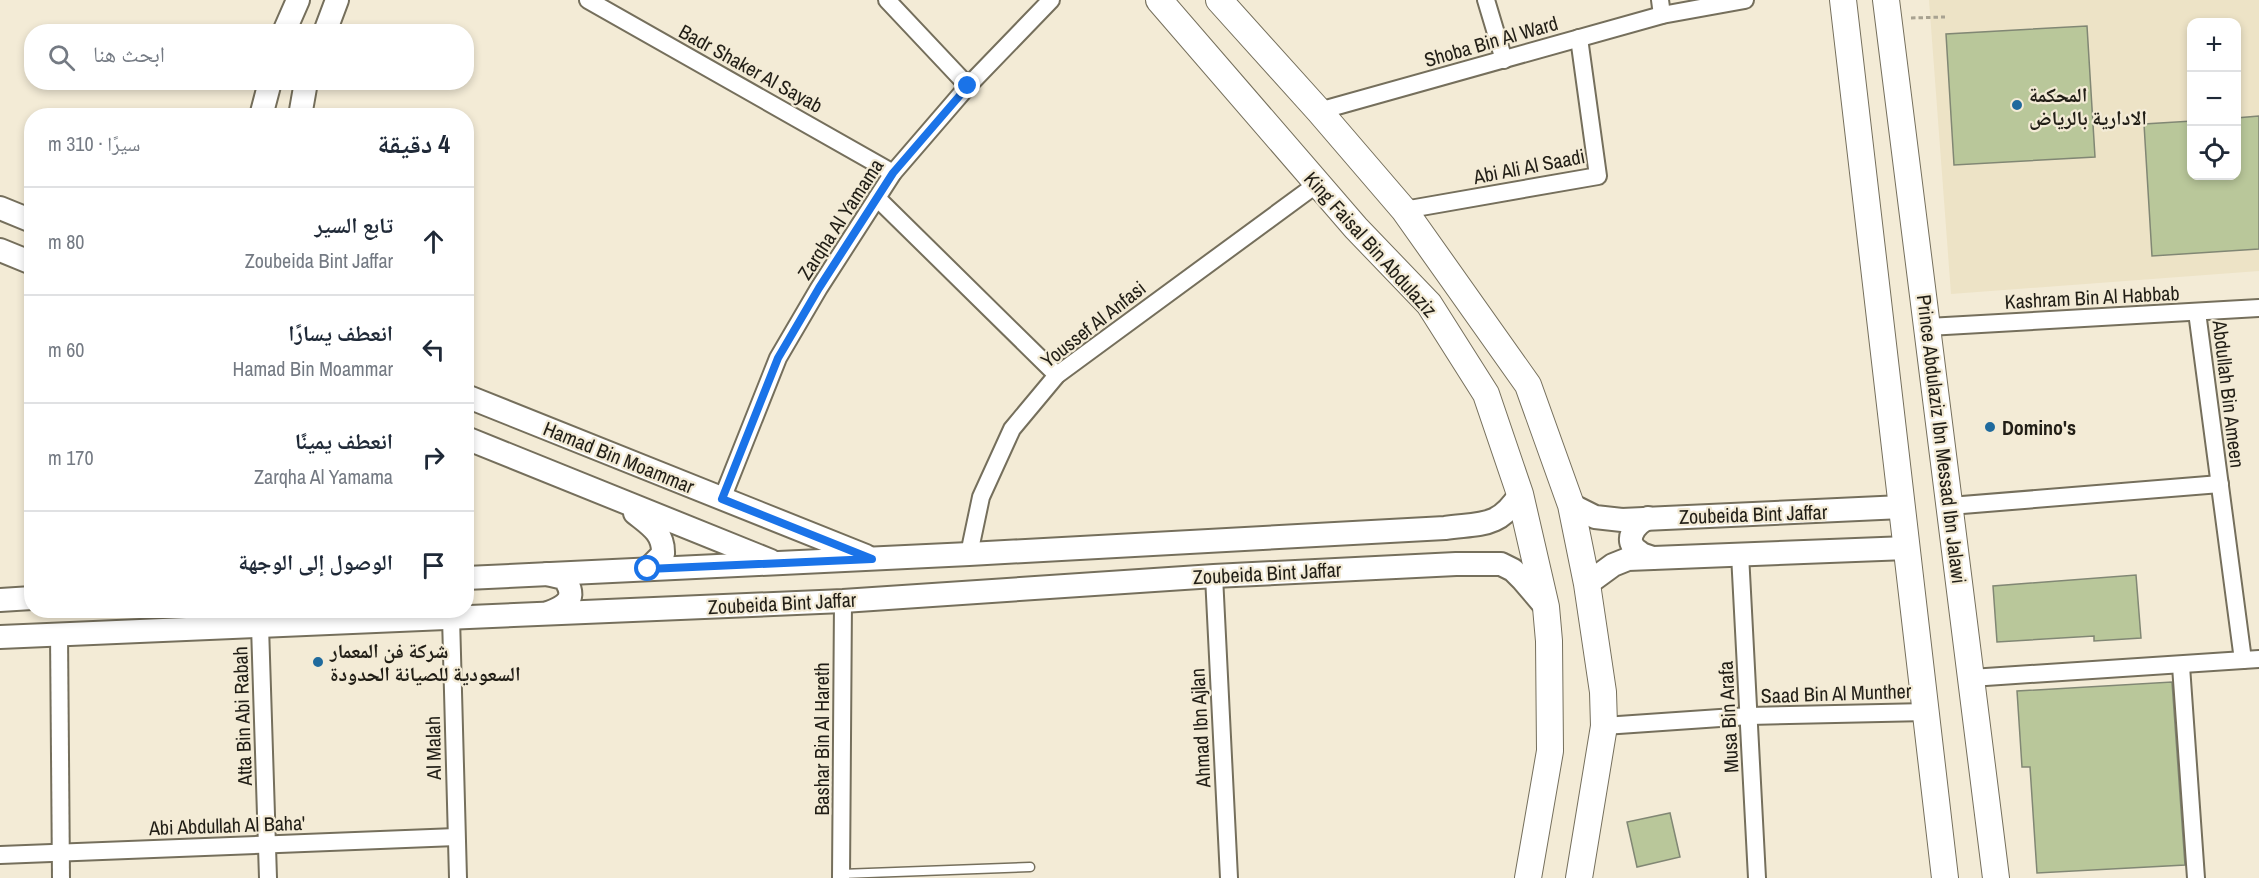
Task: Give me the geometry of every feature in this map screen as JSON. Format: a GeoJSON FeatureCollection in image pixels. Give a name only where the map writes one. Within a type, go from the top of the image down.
{"type":"FeatureCollection","features":[{"type":"Feature","properties":{"kind":"main road","name":"King Faisal Bin Abdulaziz"},"geometry":{"type":"LineString","coordinates":[[1159,0],[1317,184],[1429,304],[1486,394],[1520,494],[1546,607],[1549,641],[1550,751],[1528,878]]}},
{"type":"Feature","properties":{"kind":"main road","name":"King Faisal Bin Abdulaziz"},"geometry":{"type":"LineString","coordinates":[[1219,0],[1404,210],[1528,385],[1571,505],[1587,584],[1603,692],[1604,726],[1579,878]]}},
{"type":"Feature","properties":{"kind":"main road"},"geometry":{"type":"LineString","coordinates":[[1843,0],[1945,878]]}},
{"type":"Feature","properties":{"kind":"main road","name":"Prince Abdulaziz Ibn Messad Ibn Jalawi"},"geometry":{"type":"LineString","coordinates":[[1887,10],[1996,878]]}},
{"type":"Feature","properties":{"kind":"street"},"geometry":{"type":"LineString","coordinates":[[288,24],[298,0]]}},
{"type":"Feature","properties":{"kind":"street"},"geometry":{"type":"LineString","coordinates":[[328,24],[337,0]]}},
{"type":"Feature","properties":{"kind":"street","name":"Badr Shaker Al Sayab"},"geometry":{"type":"LineString","coordinates":[[588,0],[893,173]]}},
{"type":"Feature","properties":{"kind":"street"},"geometry":{"type":"LineString","coordinates":[[887,0],[968,86]]}},
{"type":"Feature","properties":{"kind":"street","name":"Zarqha Al Yamama"},"geometry":{"type":"LineString","coordinates":[[722,499],[778,358],[819,288],[893,173],[968,86],[1052,0]]}},
{"type":"Feature","properties":{"kind":"street"},"geometry":{"type":"LineString","coordinates":[[1486,0],[1504,60]]}},
{"type":"Feature","properties":{"kind":"street","name":"Shoba Bin Al Ward"},"geometry":{"type":"LineString","coordinates":[[1319,111],[1579,38],[1661,8],[1745,0]]}},
{"type":"Feature","properties":{"kind":"street","name":"Abi Ali Al Saadi"},"geometry":{"type":"LineString","coordinates":[[1404,210],[1598,176],[1579,38]]}},
{"type":"Feature","properties":{"kind":"street"},"geometry":{"type":"LineString","coordinates":[[263,108],[268,90]]}},
{"type":"Feature","properties":{"kind":"street"},"geometry":{"type":"LineString","coordinates":[[301,108],[305,90]]}},
{"type":"Feature","properties":{"kind":"street","name":"Youssef Al Anfasi"},"geometry":{"type":"LineString","coordinates":[[969,554],[981,497],[1011,429],[1057,375],[1317,184]]}},
{"type":"Feature","properties":{"kind":"street"},"geometry":{"type":"LineString","coordinates":[[877,198],[1057,375]]}},
{"type":"Feature","properties":{"kind":"street"},"geometry":{"type":"LineString","coordinates":[[0,208],[24,218]]}},
{"type":"Feature","properties":{"kind":"street"},"geometry":{"type":"LineString","coordinates":[[0,250],[24,260]]}},
{"type":"Feature","properties":{"kind":"street","name":"Kashram Bin Al Habbab"},"geometry":{"type":"LineString","coordinates":[[1928,327],[2259,308]]}},
{"type":"Feature","properties":{"kind":"street","name":"Abdullah Bin Ameen"},"geometry":{"type":"LineString","coordinates":[[2197,312],[2220,484],[2251,659]]}},
{"type":"Feature","properties":{"kind":"street","name":"Hamad Bin Moammar"},"geometry":{"type":"LineString","coordinates":[[474,399],[872,559]]}},
{"type":"Feature","properties":{"kind":"street","name":"Hamad Bin Moammar"},"geometry":{"type":"LineString","coordinates":[[474,441],[777,563]]}},
{"type":"Feature","properties":{"kind":"street"},"geometry":{"type":"LineString","coordinates":[[1950,506],[2220,484]]}},
{"type":"Feature","properties":{"kind":"street","name":"Zoubeida Bint Jaffar"},"geometry":{"type":"LineString","coordinates":[[474,578],[1445,528],[1494,521],[1510,510],[1520,494]]}},
{"type":"Feature","properties":{"kind":"street"},"geometry":{"type":"LineString","coordinates":[[611,497],[655,528],[661,538],[663,554],[642,570],[618,577],[612,586],[614,598],[623,606],[643,609]]}},
{"type":"Feature","properties":{"kind":"street","name":"Zoubeida Bint Jaffar"},"geometry":{"type":"LineString","coordinates":[[1571,505],[1595,517],[1622,520],[1902,507]]}},
{"type":"Feature","properties":{"kind":"street"},"geometry":{"type":"LineString","coordinates":[[1648,518],[1638,523],[1632,530],[1631,538],[1633,546],[1639,553],[1652,558]]}},
{"type":"Feature","properties":{"kind":"street"},"geometry":{"type":"LineString","coordinates":[[1445,528],[1463,534],[1469,543],[1468,554],[1456,564]]}},
{"type":"Feature","properties":{"kind":"street","name":"Zoubeida Bint Jaffar"},"geometry":{"type":"LineString","coordinates":[[1587,584],[1613,565],[1628,559],[1907,548]]}},
{"type":"Feature","properties":{"kind":"street","name":"Musa Bin Arafa"},"geometry":{"type":"LineString","coordinates":[[1740,554],[1756,878]]}},
{"type":"Feature","properties":{"kind":"street","name":"Zoubeida Bint Jaffar"},"geometry":{"type":"LineString","coordinates":[[474,616],[843,601],[1214,576],[1456,564],[1501,564],[1513,570],[1546,607]]}},
{"type":"Feature","properties":{"kind":"street"},"geometry":{"type":"LineString","coordinates":[[544,574],[564,578],[570,586],[571,596],[566,605],[548,613]]}},
{"type":"Feature","properties":{"kind":"street","name":"Ahmad Ibn Ajlan"},"geometry":{"type":"LineString","coordinates":[[1214,576],[1229,878]]}},
{"type":"Feature","properties":{"kind":"street"},"geometry":{"type":"LineString","coordinates":[[0,600],[24,598]]}},
{"type":"Feature","properties":{"kind":"street","name":"Bashar Bin Al Hareth"},"geometry":{"type":"LineString","coordinates":[[841,876],[843,601]]}},
{"type":"Feature","properties":{"kind":"street","name":"Zoubeida Bint Jaffar"},"geometry":{"type":"LineString","coordinates":[[0,637],[431,618]]}},
{"type":"Feature","properties":{"kind":"street","name":"Al Malah"},"geometry":{"type":"LineString","coordinates":[[452,618],[458,878]]}},
{"type":"Feature","properties":{"kind":"street","name":"Atta Bin Abi Rabah"},"geometry":{"type":"LineString","coordinates":[[260,626],[268,878]]}},
{"type":"Feature","properties":{"kind":"street"},"geometry":{"type":"LineString","coordinates":[[59,634],[61,878]]}},
{"type":"Feature","properties":{"kind":"street"},"geometry":{"type":"LineString","coordinates":[[1971,678],[2181,666],[2251,659]]}},
{"type":"Feature","properties":{"kind":"street"},"geometry":{"type":"LineString","coordinates":[[2181,666],[2196,878]]}},
{"type":"Feature","properties":{"kind":"street","name":"Saad Bin Al Munther"},"geometry":{"type":"LineString","coordinates":[[1604,726],[1749,716],[1927,712]]}},
{"type":"Feature","properties":{"kind":"street","name":"Abi Abdullah Al Baha'"},"geometry":{"type":"LineString","coordinates":[[0,855],[456,837]]}},
{"type":"Feature","properties":{"kind":"lane"},"geometry":{"type":"LineString","coordinates":[[841,876],[1030,867]]}},
{"type":"Feature","properties":{"kind":"path"},"geometry":{"type":"LineString","coordinates":[[1887,10],[1945,16]]}},
{"type":"Feature","properties":{"kind":"shaded area"},"geometry":{"type":"Polygon","coordinates":[[[1929,0],[2259,0],[2259,271],[1951,294],[1929,0]]]}},
{"type":"Feature","properties":{"kind":"building"},"geometry":{"type":"Polygon","coordinates":[[[2087,26],[2095,157],[1954,165],[1946,34],[2087,26]]]}},
{"type":"Feature","properties":{"kind":"building"},"geometry":{"type":"Polygon","coordinates":[[[2259,116],[2259,249],[2152,256],[2144,124],[2187,121],[2187,180],[2241,180],[2241,118],[2259,116]]]}},
{"type":"Feature","properties":{"kind":"building"},"geometry":{"type":"Polygon","coordinates":[[[2136,575],[2141,638],[2094,641],[2094,636],[1997,642],[1993,586],[2136,575]]]}},
{"type":"Feature","properties":{"kind":"building"},"geometry":{"type":"Polygon","coordinates":[[[2172,682],[2185,865],[2037,873],[2030,767],[2022,767],[2017,691],[2172,682]]]}},
{"type":"Feature","properties":{"kind":"building"},"geometry":{"type":"Polygon","coordinates":[[[1670,813],[1680,857],[1637,867],[1627,822],[1670,813]]]}},
{"type":"Feature","properties":{"kind":"place","name":"المحكمة الادارية بالرياض"},"geometry":{"type":"Point","coordinates":[2017,105]}},
{"type":"Feature","properties":{"kind":"place","name":"Domino's"},"geometry":{"type":"Point","coordinates":[1990,427]}},
{"type":"Feature","properties":{"kind":"place","name":"شركة فن المعمار السعودية للصيانة الحدودة"},"geometry":{"type":"Point","coordinates":[318,662]}},
{"type":"Feature","properties":{"kind":"route"},"geometry":{"type":"LineString","coordinates":[[648,569],[872,559],[722,499],[778,358],[819,288],[893,173],[968,86]]}}]}
